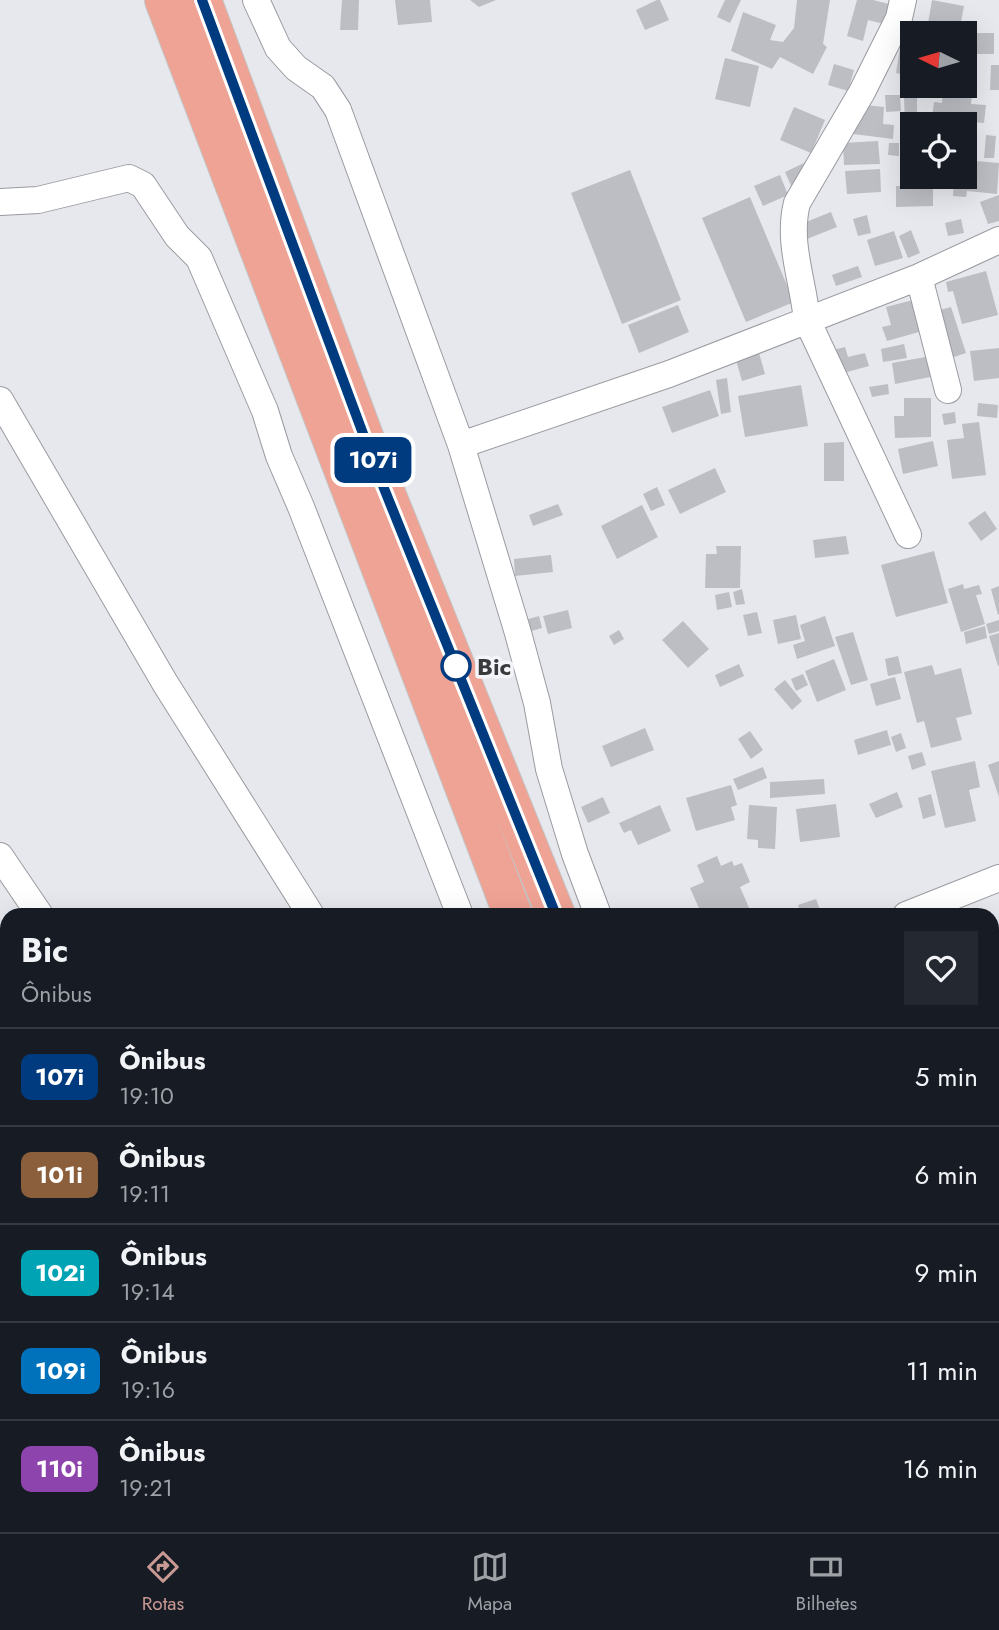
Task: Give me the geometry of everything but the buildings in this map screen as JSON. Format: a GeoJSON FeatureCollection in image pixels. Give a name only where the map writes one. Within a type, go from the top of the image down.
{"type":"FeatureCollection","features":[{"type":"Feature","properties":{"kind":"highway"},"geometry":{"type":"LineString","coordinates":[[164,0],[510,908]]}},
{"type":"Feature","properties":{"kind":"highway"},"geometry":{"type":"LineString","coordinates":[[202,0],[375,466],[553,908]]}},
{"type":"Feature","properties":{"kind":"street"},"geometry":{"type":"LineString","coordinates":[[256,0],[278,48],[296,68],[323,86],[338,110],[461,445],[531,680],[549,769],[575,854],[595,908]]}},
{"type":"Feature","properties":{"kind":"street"},"geometry":{"type":"LineString","coordinates":[[903,0],[899,18],[862,92],[797,203],[792,222],[807,320],[908,536]]}},
{"type":"Feature","properties":{"kind":"street"},"geometry":{"type":"LineString","coordinates":[[0,202],[38,200],[129,178],[137,180],[144,185],[177,236],[199,258],[265,411],[279,456],[457,908]]}},
{"type":"Feature","properties":{"kind":"street"},"geometry":{"type":"LineString","coordinates":[[461,445],[669,374],[919,277],[999,240]]}},
{"type":"Feature","properties":{"kind":"street"},"geometry":{"type":"LineString","coordinates":[[919,277],[948,390]]}},
{"type":"Feature","properties":{"kind":"street"},"geometry":{"type":"LineString","coordinates":[[0,400],[165,683],[307,908]]}},
{"type":"Feature","properties":{"kind":"street"},"geometry":{"type":"LineString","coordinates":[[0,856],[35,908]]}},
{"type":"Feature","properties":{"kind":"street"},"geometry":{"type":"LineString","coordinates":[[924,908],[999,878]]}},
{"type":"Feature","properties":{"kind":"bus line","name":"107i"},"geometry":{"type":"LineString","coordinates":[[202,0],[375,466],[553,908]]}},
{"type":"Feature","properties":{"kind":"place","name":"Bic"},"geometry":{"type":"Point","coordinates":[456,666]}}]}
